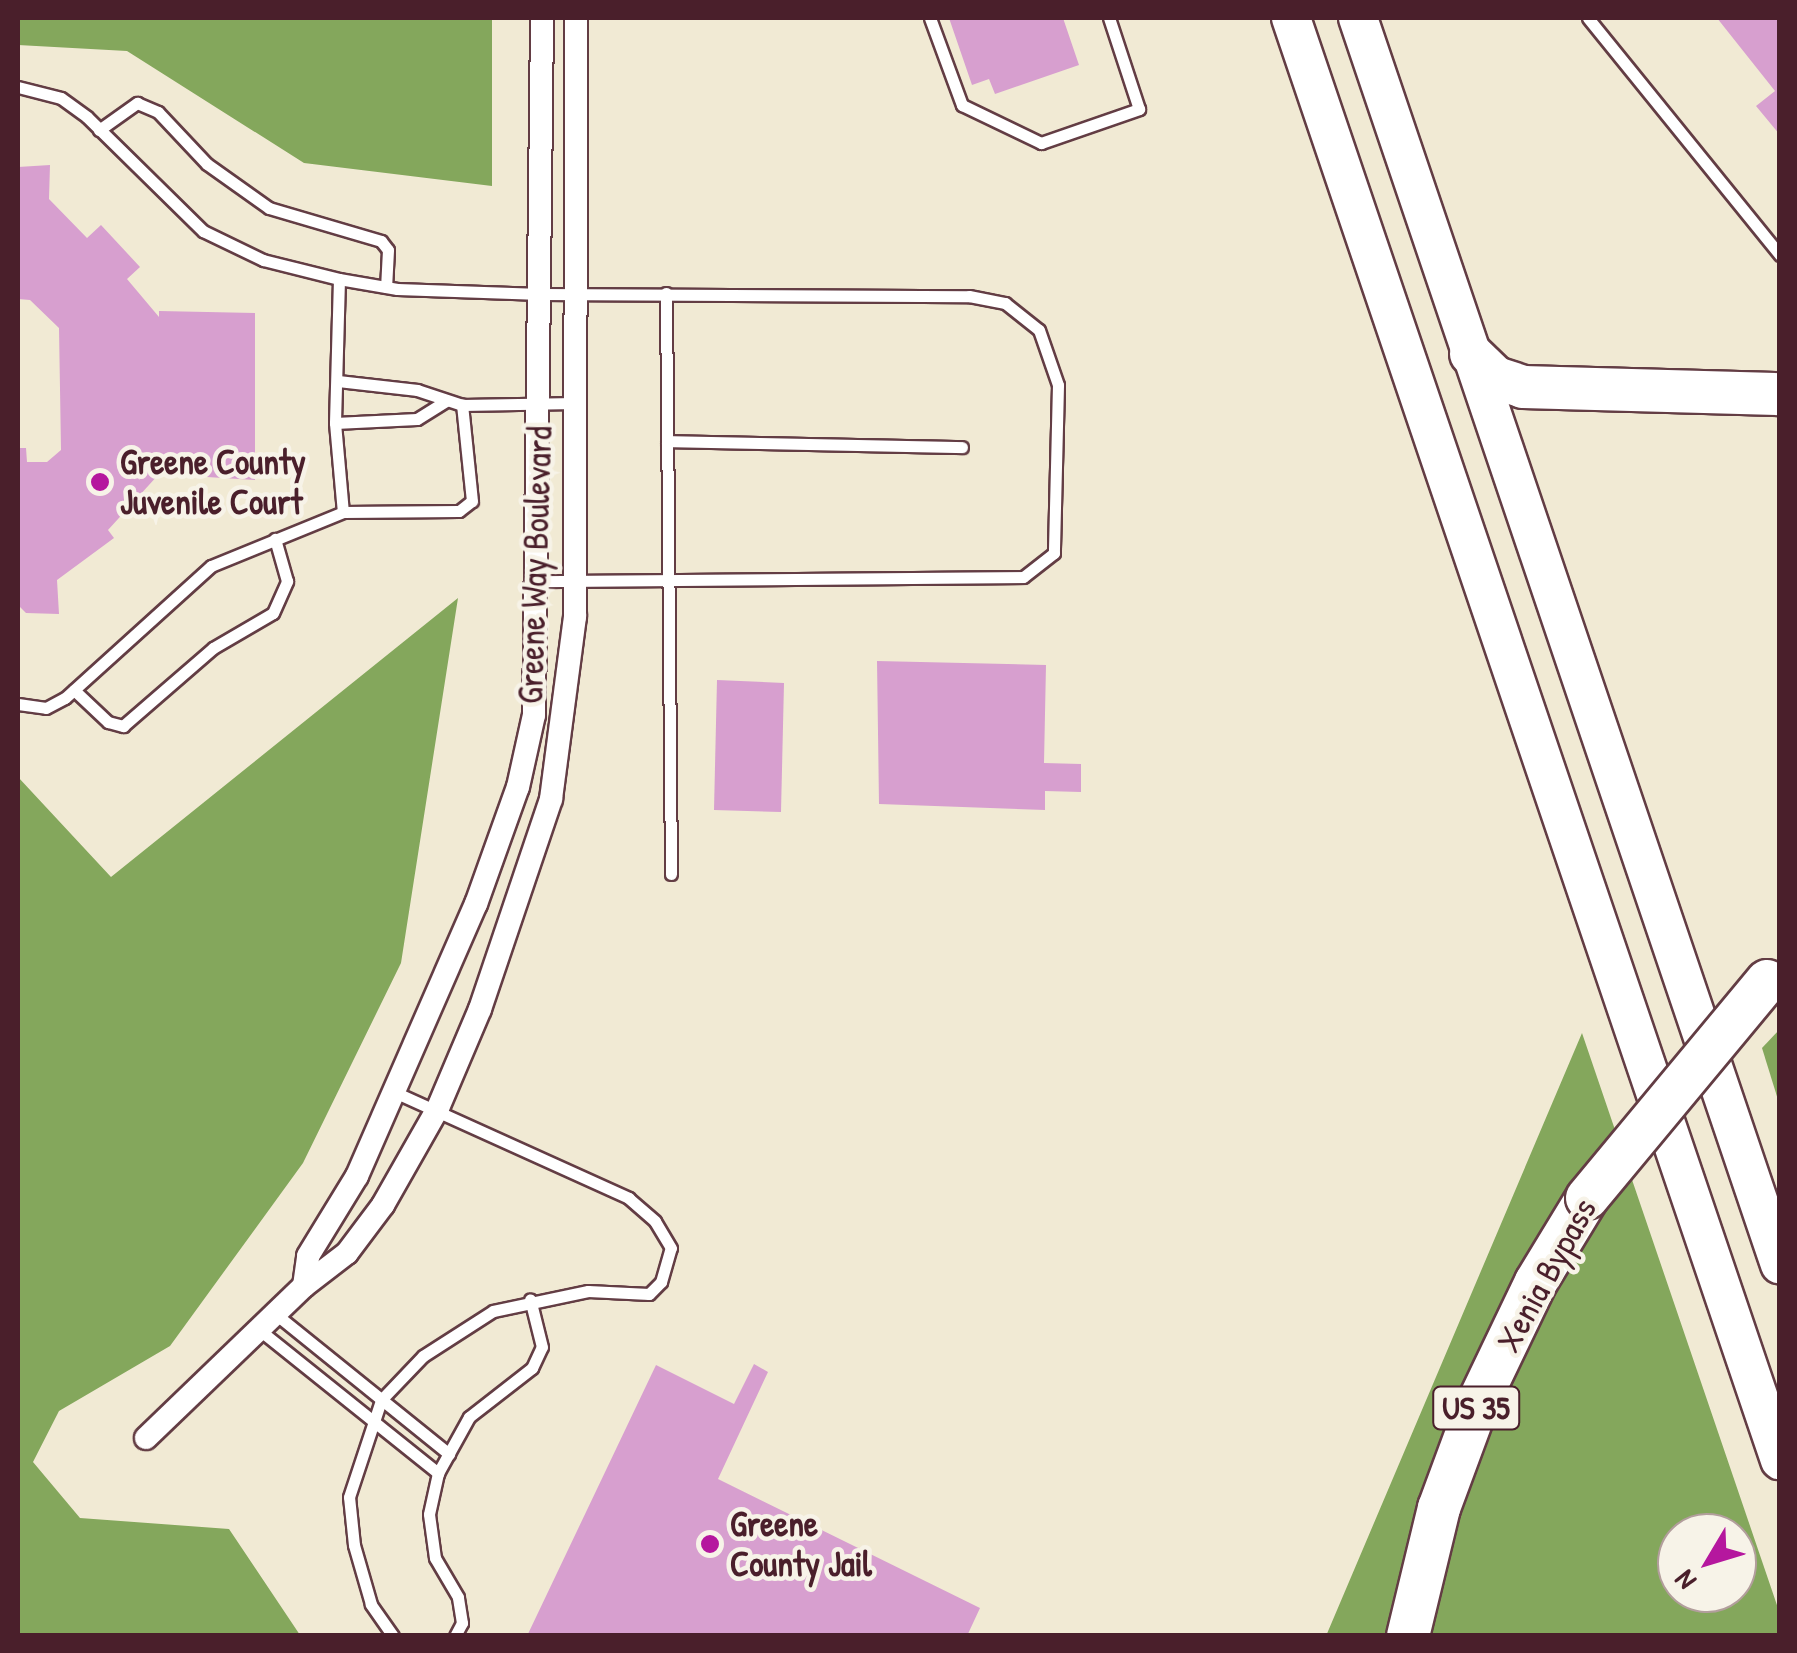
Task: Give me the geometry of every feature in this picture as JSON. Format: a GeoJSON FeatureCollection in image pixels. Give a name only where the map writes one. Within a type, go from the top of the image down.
{"type":"FeatureCollection","features":[{"type":"Feature","properties":{"kind":"highway"},"geometry":{"type":"LineString","coordinates":[[1471,354],[1496,378],[1523,387],[1780,394]]}},
{"type":"Feature","properties":{"kind":"highway","name":"Xenia Bypass"},"geometry":{"type":"LineString","coordinates":[[1408,1636],[1439,1508],[1477,1405],[1536,1282],[1587,1198],[1773,974]]}},
{"type":"Feature","properties":{"kind":"main road"},"geometry":{"type":"LineString","coordinates":[[1291,18],[1780,1460]]}},
{"type":"Feature","properties":{"kind":"main road"},"geometry":{"type":"LineString","coordinates":[[1358,18],[1780,1265]]}},
{"type":"Feature","properties":{"kind":"street","name":"Greene Way Boulevard"},"geometry":{"type":"LineString","coordinates":[[304,1286],[308,1256],[357,1176],[518,787],[534,715],[540,581],[542,18]]}},
{"type":"Feature","properties":{"kind":"street","name":"Greene Way Boulevard"},"geometry":{"type":"LineString","coordinates":[[146,1438],[270,1324],[304,1286],[347,1253],[383,1205],[438,1108],[480,1009],[551,798],[572,672],[575,580],[576,18]]}},
{"type":"Feature","properties":{"kind":"lane"},"geometry":{"type":"LineString","coordinates":[[930,18],[962,105],[1041,143],[1140,109],[1109,18]]}},
{"type":"Feature","properties":{"kind":"lane"},"geometry":{"type":"LineString","coordinates":[[1588,18],[1780,255]]}},
{"type":"Feature","properties":{"kind":"lane"},"geometry":{"type":"LineString","coordinates":[[18,87],[61,98],[203,232],[262,260],[339,279],[386,287],[541,294],[969,296],[1004,303],[1038,330],[1058,385],[1054,553],[1023,577],[540,581]]}},
{"type":"Feature","properties":{"kind":"lane"},"geometry":{"type":"LineString","coordinates":[[99,130],[137,103],[158,112],[208,164],[269,208],[381,241],[388,250],[386,287]]}},
{"type":"Feature","properties":{"kind":"lane"},"geometry":{"type":"LineString","coordinates":[[339,279],[335,424],[343,512]]}},
{"type":"Feature","properties":{"kind":"lane"},"geometry":{"type":"LineString","coordinates":[[666,293],[670,874]]}},
{"type":"Feature","properties":{"kind":"lane"},"geometry":{"type":"LineString","coordinates":[[338,382],[416,390],[462,405],[574,404]]}},
{"type":"Feature","properties":{"kind":"lane"},"geometry":{"type":"LineString","coordinates":[[335,424],[417,419],[446,402]]}},
{"type":"Feature","properties":{"kind":"lane"},"geometry":{"type":"LineString","coordinates":[[18,704],[46,708],[74,690],[212,566],[343,512],[458,511],[472,501],[462,405]]}},
{"type":"Feature","properties":{"kind":"lane"},"geometry":{"type":"LineString","coordinates":[[668,442],[962,447]]}},
{"type":"Feature","properties":{"kind":"lane"},"geometry":{"type":"LineString","coordinates":[[74,690],[108,722],[123,726],[213,648],[273,613],[287,581],[276,540]]}},
{"type":"Feature","properties":{"kind":"lane"},"geometry":{"type":"LineString","coordinates":[[393,1636],[371,1604],[354,1545],[349,1497],[372,1420],[382,1400],[456,1331],[530,1299],[588,1291],[649,1294],[661,1282],[671,1248],[655,1221],[629,1198],[438,1108],[394,1092]]}},
{"type":"Feature","properties":{"kind":"lane"},"geometry":{"type":"LineString","coordinates":[[455,1636],[462,1623],[458,1597],[435,1558],[429,1514],[438,1472],[469,1417],[532,1368],[542,1347],[530,1299]]}},
{"type":"Feature","properties":{"kind":"lane"},"geometry":{"type":"LineString","coordinates":[[270,1324],[382,1400],[450,1454]]}},
{"type":"Feature","properties":{"kind":"lane"},"geometry":{"type":"LineString","coordinates":[[270,1324],[372,1420],[438,1472]]}},
{"type":"Feature","properties":{"kind":"green space"},"geometry":{"type":"Polygon","coordinates":[[[18,18],[492,18],[492,186],[304,163],[127,51],[18,45],[18,18]]]}},
{"type":"Feature","properties":{"kind":"green space"},"geometry":{"type":"Polygon","coordinates":[[[458,598],[401,963],[303,1163],[170,1346],[59,1411],[33,1462],[80,1518],[229,1529],[300,1635],[18,1635],[18,777],[111,877],[458,598]]]}},
{"type":"Feature","properties":{"kind":"green space"},"geometry":{"type":"Polygon","coordinates":[[[1779,1030],[1779,1103],[1762,1048],[1779,1030]]]}},
{"type":"Feature","properties":{"kind":"green space"},"geometry":{"type":"Polygon","coordinates":[[[1582,1033],[1746,1513],[1657,1513],[1657,1613],[1757,1613],[1757,1546],[1779,1611],[1779,1635],[1326,1636],[1582,1033]]]}},
{"type":"Feature","properties":{"kind":"building"},"geometry":{"type":"Polygon","coordinates":[[[949,18],[1063,18],[1079,65],[995,94],[989,79],[972,85],[949,18]]]}},
{"type":"Feature","properties":{"kind":"building"},"geometry":{"type":"Polygon","coordinates":[[[1717,18],[1780,18],[1780,135],[1756,106],[1775,91],[1717,18]]]}},
{"type":"Feature","properties":{"kind":"building"},"geometry":{"type":"Polygon","coordinates":[[[50,165],[49,199],[87,238],[101,225],[140,267],[127,279],[159,317],[159,311],[255,313],[255,480],[159,474],[108,530],[114,538],[57,580],[59,614],[26,613],[18,605],[18,448],[26,448],[27,462],[47,462],[61,450],[59,328],[30,300],[18,299],[18,167],[50,165]]]}},
{"type":"Feature","properties":{"kind":"building"},"geometry":{"type":"Polygon","coordinates":[[[877,661],[1046,665],[1044,763],[1081,764],[1081,792],[1045,791],[1045,810],[879,804],[877,661]]]}},
{"type":"Feature","properties":{"kind":"building"},"geometry":{"type":"Polygon","coordinates":[[[717,680],[784,683],[781,812],[714,810],[717,680]]]}},
{"type":"Feature","properties":{"kind":"building","name":"Greene County Jail"},"geometry":{"type":"Polygon","coordinates":[[[754,1364],[768,1372],[718,1479],[980,1608],[967,1636],[527,1636],[656,1365],[734,1404],[754,1364]]]}},
{"type":"Feature","properties":{"kind":"place","name":"Greene County Juvenile Court"},"geometry":{"type":"Point","coordinates":[100,482]}},
{"type":"Feature","properties":{"kind":"place","name":"Greene County Jail"},"geometry":{"type":"Point","coordinates":[710,1544]}}]}
